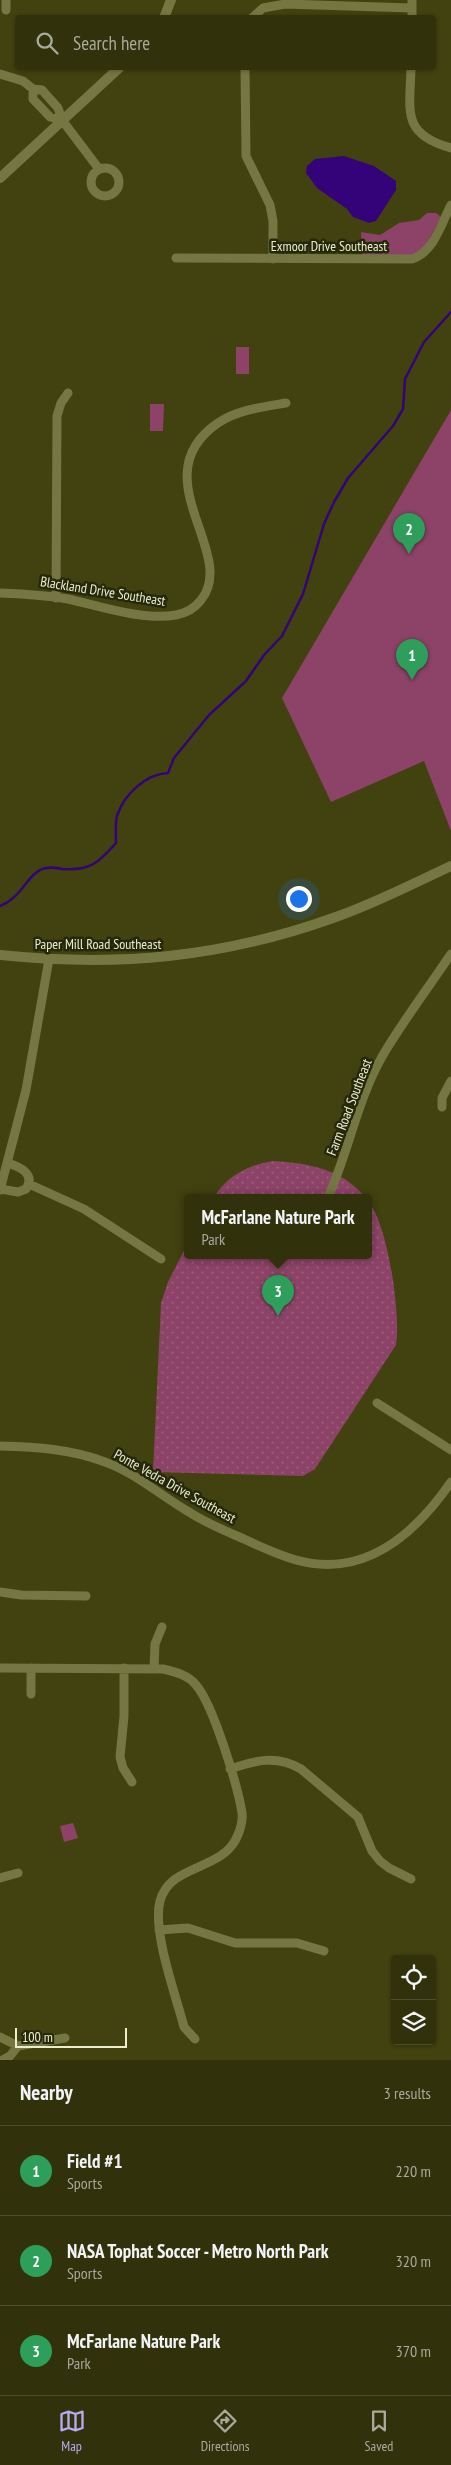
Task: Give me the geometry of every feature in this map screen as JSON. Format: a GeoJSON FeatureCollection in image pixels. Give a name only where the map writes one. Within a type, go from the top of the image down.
{"type":"FeatureCollection","features":[{"type":"Feature","properties":{"kind":"street"},"geometry":{"type":"LineString","coordinates":[[6,0],[6,10]]}},
{"type":"Feature","properties":{"kind":"street"},"geometry":{"type":"LineString","coordinates":[[165,15],[171,0]]}},
{"type":"Feature","properties":{"kind":"street"},"geometry":{"type":"LineString","coordinates":[[255,15],[263,8],[285,4],[412,8]]}},
{"type":"Feature","properties":{"kind":"street"},"geometry":{"type":"LineString","coordinates":[[0,178],[118,70]]}},
{"type":"Feature","properties":{"kind":"street"},"geometry":{"type":"LineString","coordinates":[[245,70],[246,156],[272,213],[273,259]]}},
{"type":"Feature","properties":{"kind":"street"},"geometry":{"type":"LineString","coordinates":[[411,70],[410,111],[415,129],[430,141],[451,148]]}},
{"type":"Feature","properties":{"kind":"street"},"geometry":{"type":"LineString","coordinates":[[0,74],[23,81],[33,89],[42,90],[58,108],[62,120],[100,169]]}},
{"type":"Feature","properties":{"kind":"street","name":"Exmoor Drive Southeast"},"geometry":{"type":"LineString","coordinates":[[176,258],[412,259],[429,248],[451,204]]}},
{"type":"Feature","properties":{"kind":"street"},"geometry":{"type":"LineString","coordinates":[[56,598],[57,416],[61,403],[68,393]]}},
{"type":"Feature","properties":{"kind":"street","name":"Blackland Drive Southeast"},"geometry":{"type":"LineString","coordinates":[[0,593],[56,598],[162,616],[184,613],[200,602],[209,588],[211,572],[188,497],[187,482],[192,454],[203,436],[218,423],[236,414],[286,403]]}},
{"type":"Feature","properties":{"kind":"street","name":"Paper Mill Road Southeast"},"geometry":{"type":"LineString","coordinates":[[0,955],[49,959],[151,959],[203,953],[232,947],[335,918],[397,892],[451,866]]}},
{"type":"Feature","properties":{"kind":"street","name":"Farm Road Southeast"},"geometry":{"type":"LineString","coordinates":[[329,1194],[348,1148],[366,1092],[383,1056],[451,954]]}},
{"type":"Feature","properties":{"kind":"street"},"geometry":{"type":"LineString","coordinates":[[8,1163],[25,1170],[29,1176],[29,1184],[26,1189],[18,1192],[0,1190],[26,1090],[49,959]]}},
{"type":"Feature","properties":{"kind":"street"},"geometry":{"type":"LineString","coordinates":[[442,1107],[442,1098],[451,1081]]}},
{"type":"Feature","properties":{"kind":"street"},"geometry":{"type":"LineString","coordinates":[[29,1184],[84,1209],[161,1259]]}},
{"type":"Feature","properties":{"kind":"street"},"geometry":{"type":"LineString","coordinates":[[377,1403],[451,1450]]}},
{"type":"Feature","properties":{"kind":"street","name":"Ponte Vedra Drive Southeast"},"geometry":{"type":"LineString","coordinates":[[0,1446],[58,1449],[106,1462],[129,1473],[189,1512],[231,1534],[281,1555],[315,1563],[345,1562],[363,1558],[399,1541],[420,1523],[451,1482]]}},
{"type":"Feature","properties":{"kind":"street"},"geometry":{"type":"LineString","coordinates":[[0,1592],[21,1595],[86,1596]]}},
{"type":"Feature","properties":{"kind":"street"},"geometry":{"type":"LineString","coordinates":[[154,1668],[156,1644],[162,1627]]}},
{"type":"Feature","properties":{"kind":"street"},"geometry":{"type":"LineString","coordinates":[[0,1668],[154,1668],[174,1671],[188,1677],[196,1685],[208,1704],[230,1769],[242,1814],[242,1823],[236,1840],[224,1856],[178,1877],[170,1884],[160,1900],[159,1930],[184,2027],[195,2039]]}},
{"type":"Feature","properties":{"kind":"street"},"geometry":{"type":"LineString","coordinates":[[30,1694],[31,1668]]}},
{"type":"Feature","properties":{"kind":"street"},"geometry":{"type":"LineString","coordinates":[[124,1668],[124,1716],[120,1757],[123,1768],[132,1782]]}},
{"type":"Feature","properties":{"kind":"street"},"geometry":{"type":"LineString","coordinates":[[230,1769],[269,1759],[291,1763],[301,1769],[358,1817],[372,1851],[380,1861],[410,1879]]}},
{"type":"Feature","properties":{"kind":"street"},"geometry":{"type":"LineString","coordinates":[[0,1878],[18,1873]]}},
{"type":"Feature","properties":{"kind":"street"},"geometry":{"type":"LineString","coordinates":[[159,1930],[188,1928],[235,1942],[297,1943],[324,1951]]}},
{"type":"Feature","properties":{"kind":"street"},"geometry":{"type":"LineString","coordinates":[[0,2038],[18,2046],[65,2038]]}},
{"type":"Feature","properties":{"kind":"street"},"geometry":{"type":"LineString","coordinates":[[3,2060],[10,2056],[18,2046]]}},
{"type":"Feature","properties":{"kind":"shaded area"},"geometry":{"type":"Polygon","coordinates":[[[344,156],[374,166],[396,181],[396,190],[376,221],[369,223],[353,217],[347,209],[317,188],[306,173],[307,166],[315,159],[344,156]]]}},
{"type":"Feature","properties":{"kind":"shaded area"},"geometry":{"type":"Polygon","coordinates":[[[427,213],[436,213],[441,217],[425,247],[412,256],[362,256],[361,232],[380,235],[399,223],[419,220],[427,213]]]}},
{"type":"Feature","properties":{"kind":"shaded area"},"geometry":{"type":"Polygon","coordinates":[[[236,347],[249,347],[249,374],[236,374],[236,347]]]}},
{"type":"Feature","properties":{"kind":"shaded area"},"geometry":{"type":"Polygon","coordinates":[[[150,404],[164,404],[163,431],[150,431],[150,404]]]}},
{"type":"Feature","properties":{"kind":"shaded area"},"geometry":{"type":"Polygon","coordinates":[[[451,410],[451,831],[424,761],[331,802],[282,698],[451,410]]]}},
{"type":"Feature","properties":{"kind":"shaded area"},"geometry":{"type":"Polygon","coordinates":[[[273,1161],[324,1169],[346,1180],[362,1194],[216,1194],[232,1177],[255,1165],[273,1161]]]}},
{"type":"Feature","properties":{"kind":"shaded area"},"geometry":{"type":"Polygon","coordinates":[[[372,1208],[382,1229],[395,1292],[397,1313],[396,1345],[315,1469],[303,1476],[153,1472],[161,1303],[168,1282],[184,1251],[184,1259],[372,1259],[372,1208]]]}},
{"type":"Feature","properties":{"kind":"shaded area"},"geometry":{"type":"Polygon","coordinates":[[[73,1823],[78,1838],[64,1842],[60,1826],[73,1823]]]}},
{"type":"Feature","properties":{"kind":"waterway"},"geometry":{"type":"LineString","coordinates":[[0,906],[13,898],[31,877],[40,870],[88,867],[99,860],[116,843],[117,816],[130,793],[144,781],[160,774],[168,773],[174,758],[209,715],[246,681],[264,655],[282,636],[303,594],[324,524],[334,502],[348,478],[393,426],[403,409],[405,379],[424,342],[451,312]]}},
{"type":"Feature","properties":{"kind":"place","name":"NASA Tophat Soccer - Metro North Park"},"geometry":{"type":"Point","coordinates":[409,554]}},
{"type":"Feature","properties":{"kind":"place","name":"Field #1"},"geometry":{"type":"Point","coordinates":[412,680]}},
{"type":"Feature","properties":{"kind":"place","name":"McFarlane Nature Park"},"geometry":{"type":"Point","coordinates":[278,1316]}}]}
